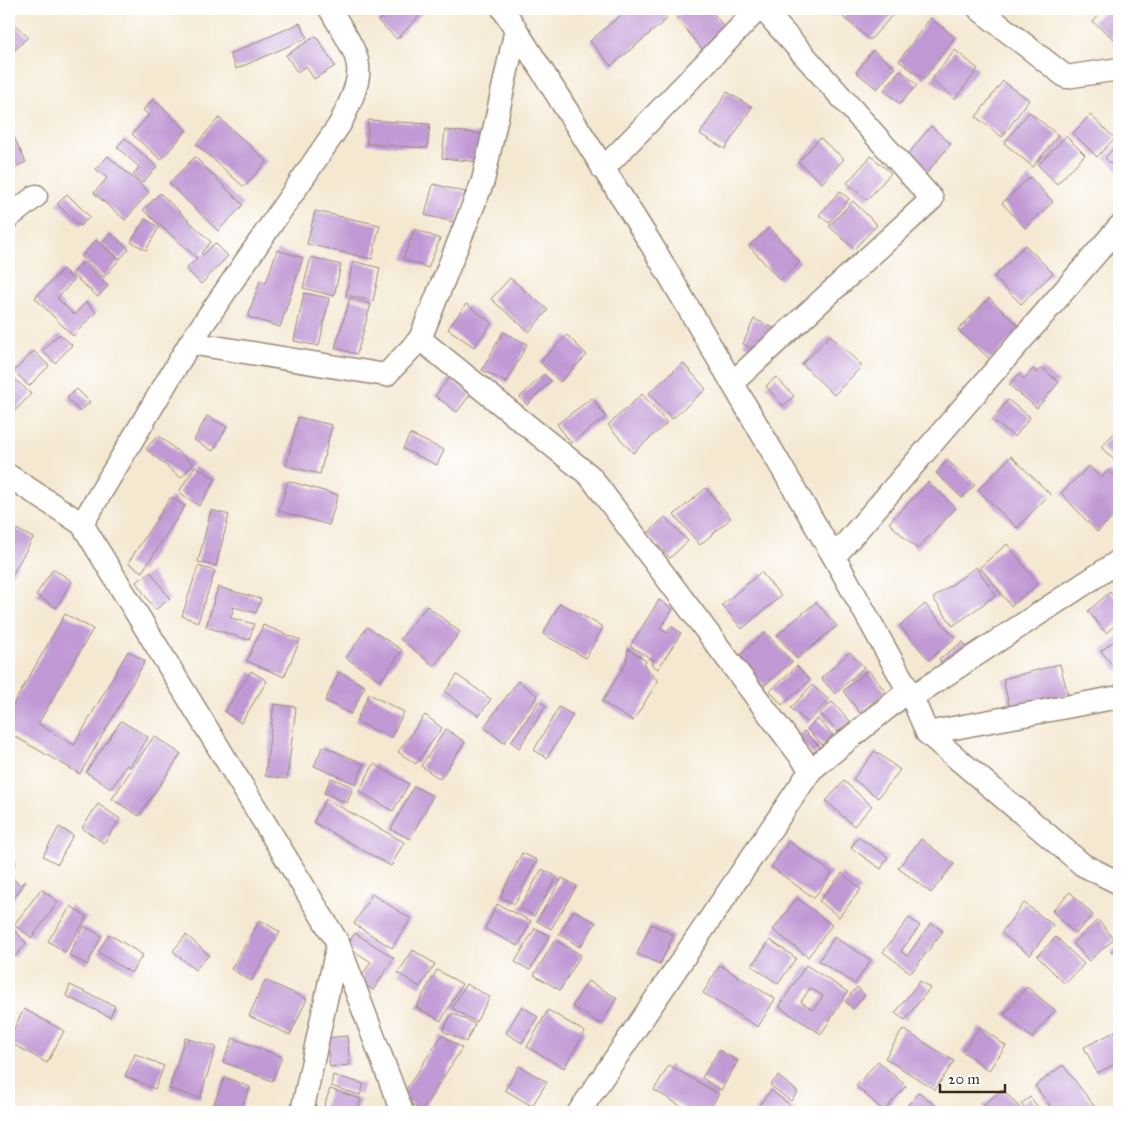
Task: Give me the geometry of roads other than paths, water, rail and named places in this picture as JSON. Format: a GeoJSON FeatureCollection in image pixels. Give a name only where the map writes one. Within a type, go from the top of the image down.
{"type":"FeatureCollection","features":[{"type":"Feature","properties":{"kind":"street"},"geometry":{"type":"LineString","coordinates":[[82,524],[190,343],[340,124],[356,91],[359,73],[358,58],[330,9]]}},
{"type":"Feature","properties":{"kind":"street"},"geometry":{"type":"LineString","coordinates":[[503,9],[651,244],[834,557],[910,694],[927,733],[1083,865],[1119,883]]}},
{"type":"Feature","properties":{"kind":"street"},"geometry":{"type":"LineString","coordinates":[[603,169],[758,9]]}},
{"type":"Feature","properties":{"kind":"street"},"geometry":{"type":"LineString","coordinates":[[732,383],[932,199],[763,9]]}},
{"type":"Feature","properties":{"kind":"street"},"geometry":{"type":"LineString","coordinates":[[980,9],[1066,77],[1119,69]]}},
{"type":"Feature","properties":{"kind":"street"},"geometry":{"type":"LineString","coordinates":[[190,343],[386,375],[420,339],[483,181],[516,29]]}},
{"type":"Feature","properties":{"kind":"street"},"geometry":{"type":"LineString","coordinates":[[9,217],[36,196]]}},
{"type":"Feature","properties":{"kind":"street"},"geometry":{"type":"LineString","coordinates":[[834,557],[1119,227]]}},
{"type":"Feature","properties":{"kind":"street"},"geometry":{"type":"LineString","coordinates":[[420,339],[590,476],[811,770]]}},
{"type":"Feature","properties":{"kind":"street"},"geometry":{"type":"LineString","coordinates":[[9,476],[82,524],[338,943],[402,1112]]}},
{"type":"Feature","properties":{"kind":"street"},"geometry":{"type":"LineString","coordinates":[[579,1112],[811,770],[910,694],[1119,560]]}},
{"type":"Feature","properties":{"kind":"street"},"geometry":{"type":"LineString","coordinates":[[927,733],[1119,697]]}},
{"type":"Feature","properties":{"kind":"street"},"geometry":{"type":"LineString","coordinates":[[302,1112],[338,943]]}}]}
